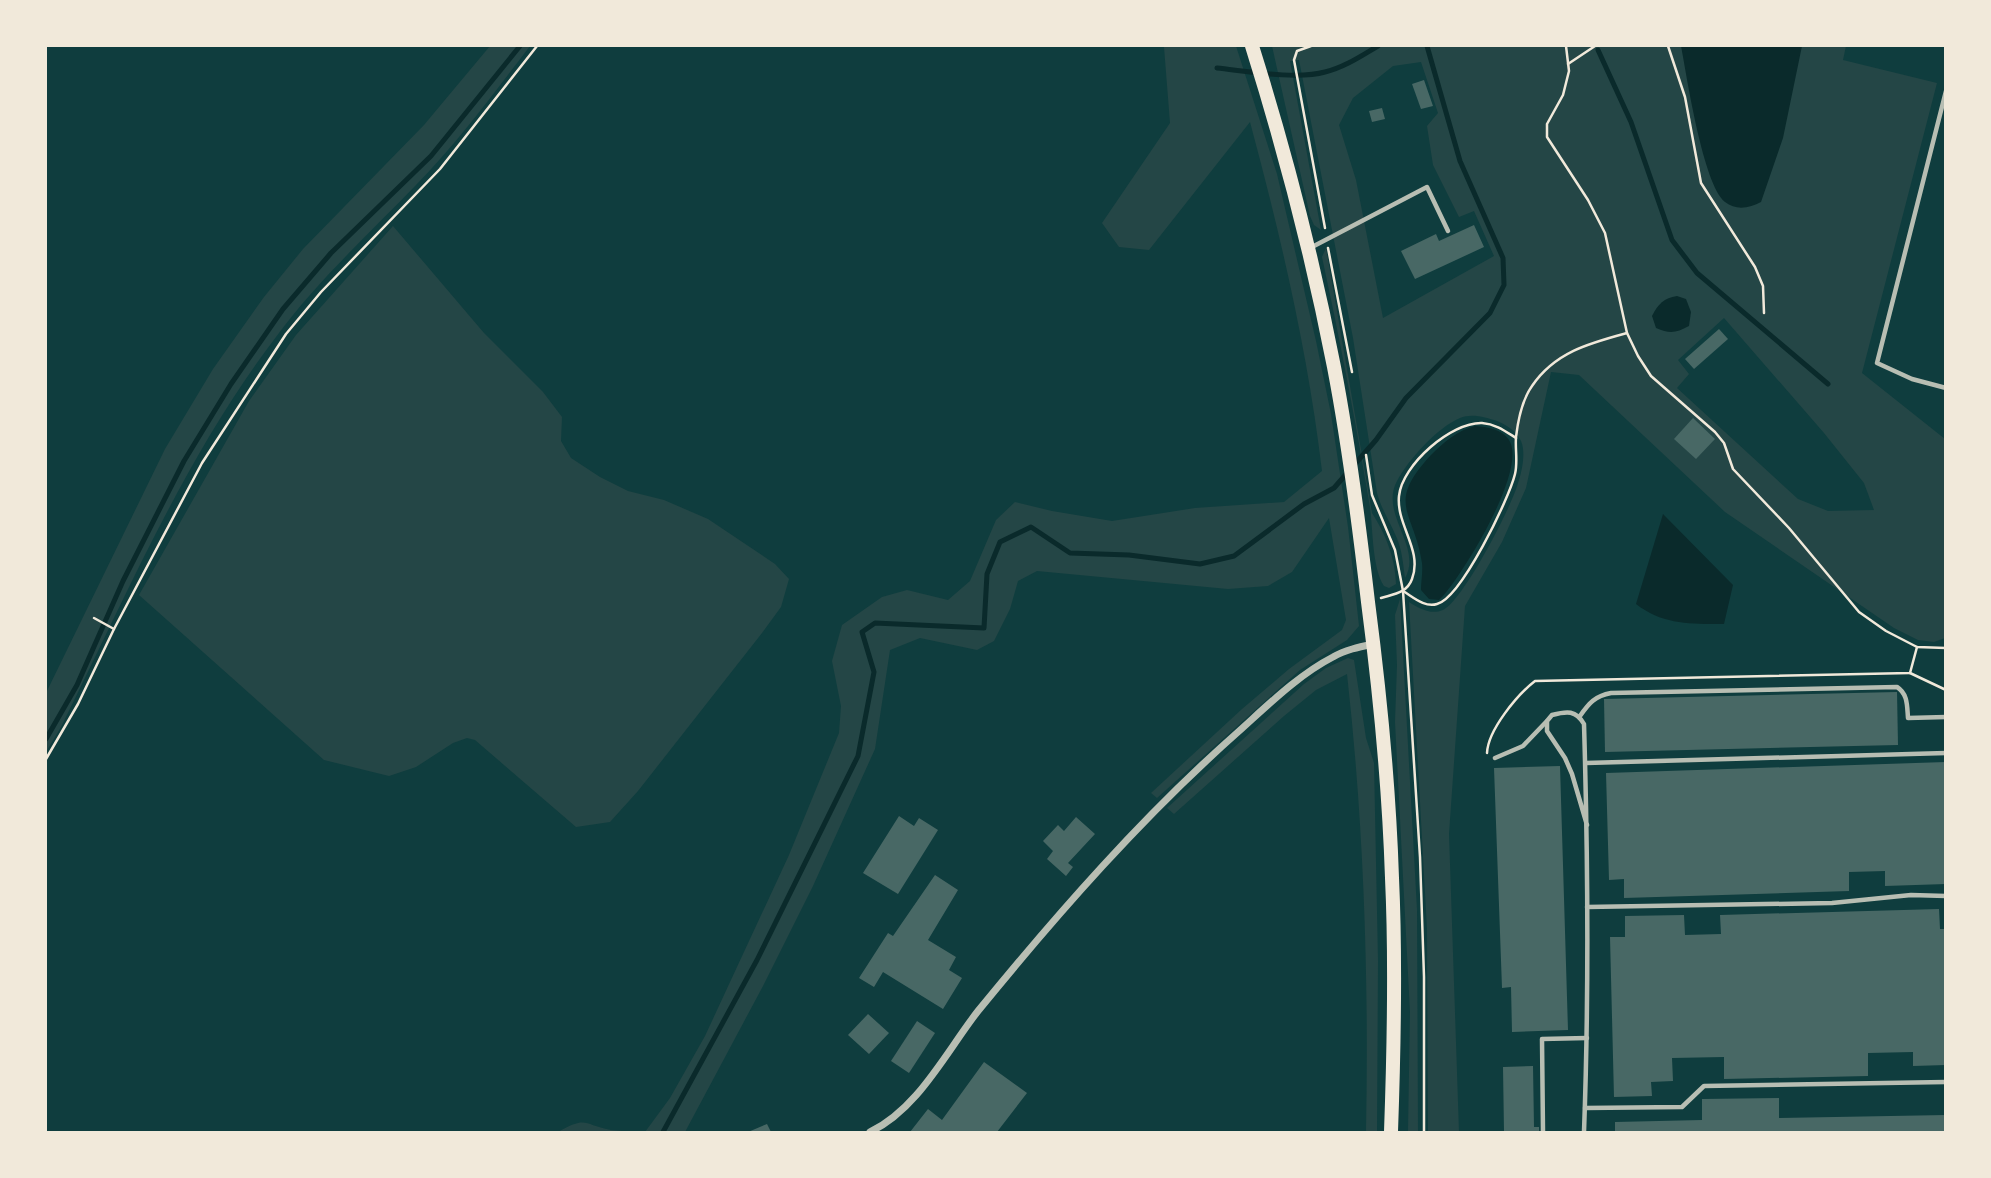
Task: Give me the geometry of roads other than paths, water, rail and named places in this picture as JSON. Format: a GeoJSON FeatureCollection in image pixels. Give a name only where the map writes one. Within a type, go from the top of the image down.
{"type":"FeatureCollection","features":[{"type":"Feature","properties":{"kind":"main road"},"geometry":{"type":"LineString","coordinates":[[1254,51],[1308,249],[1332,356],[1349,453],[1374,644],[1386,773],[1392,881],[1391,1132]]}},
{"type":"Feature","properties":{"kind":"street"},"geometry":{"type":"LineString","coordinates":[[870,1132],[896,1116],[1028,951],[1159,805],[1258,714],[1303,677],[1342,652],[1374,644]]}},
{"type":"Feature","properties":{"kind":"lane"},"geometry":{"type":"LineString","coordinates":[[1945,90],[1877,363],[1912,379],[1945,388]]}},
{"type":"Feature","properties":{"kind":"lane"},"geometry":{"type":"LineString","coordinates":[[1308,249],[1427,187],[1448,231]]}},
{"type":"Feature","properties":{"kind":"lane"},"geometry":{"type":"LineString","coordinates":[[1580,716],[1598,695],[1611,692],[1897,687],[1907,699],[1908,718],[1945,717]]}},
{"type":"Feature","properties":{"kind":"lane"},"geometry":{"type":"LineString","coordinates":[[1495,758],[1523,746],[1552,715],[1573,712],[1580,716],[1584,724],[1587,825],[1584,1132]]}},
{"type":"Feature","properties":{"kind":"lane"},"geometry":{"type":"LineString","coordinates":[[1547,721],[1547,731],[1572,774],[1587,825]]}},
{"type":"Feature","properties":{"kind":"lane"},"geometry":{"type":"LineString","coordinates":[[1586,763],[1945,753]]}},
{"type":"Feature","properties":{"kind":"lane"},"geometry":{"type":"LineString","coordinates":[[1587,907],[1832,903],[1911,895],[1945,896]]}},
{"type":"Feature","properties":{"kind":"lane"},"geometry":{"type":"LineString","coordinates":[[1543,1132],[1542,1039],[1587,1038]]}},
{"type":"Feature","properties":{"kind":"lane"},"geometry":{"type":"LineString","coordinates":[[1585,1108],[1682,1107],[1703,1086],[1945,1082]]}},
{"type":"Feature","properties":{"kind":"waterway"},"geometry":{"type":"LineString","coordinates":[[46,739],[77,685],[123,581],[184,461],[231,384],[283,309],[331,253],[431,156],[520,46]]}},
{"type":"Feature","properties":{"kind":"waterway"},"geometry":{"type":"LineString","coordinates":[[1217,68],[1271,74],[1314,74],[1353,61],[1378,46]]}},
{"type":"Feature","properties":{"kind":"waterway"},"geometry":{"type":"LineString","coordinates":[[663,1132],[757,960],[858,756],[874,672],[862,632],[875,623],[984,628],[987,574],[1000,542],[1031,527],[1070,553],[1129,555],[1200,564],[1234,556],[1304,504],[1334,488],[1376,440],[1406,398],[1490,313],[1504,285],[1503,258],[1460,161],[1427,46]]}},
{"type":"Feature","properties":{"kind":"waterway"},"geometry":{"type":"LineString","coordinates":[[1598,50],[1631,122],[1672,240],[1697,273],[1828,384]]}}]}
